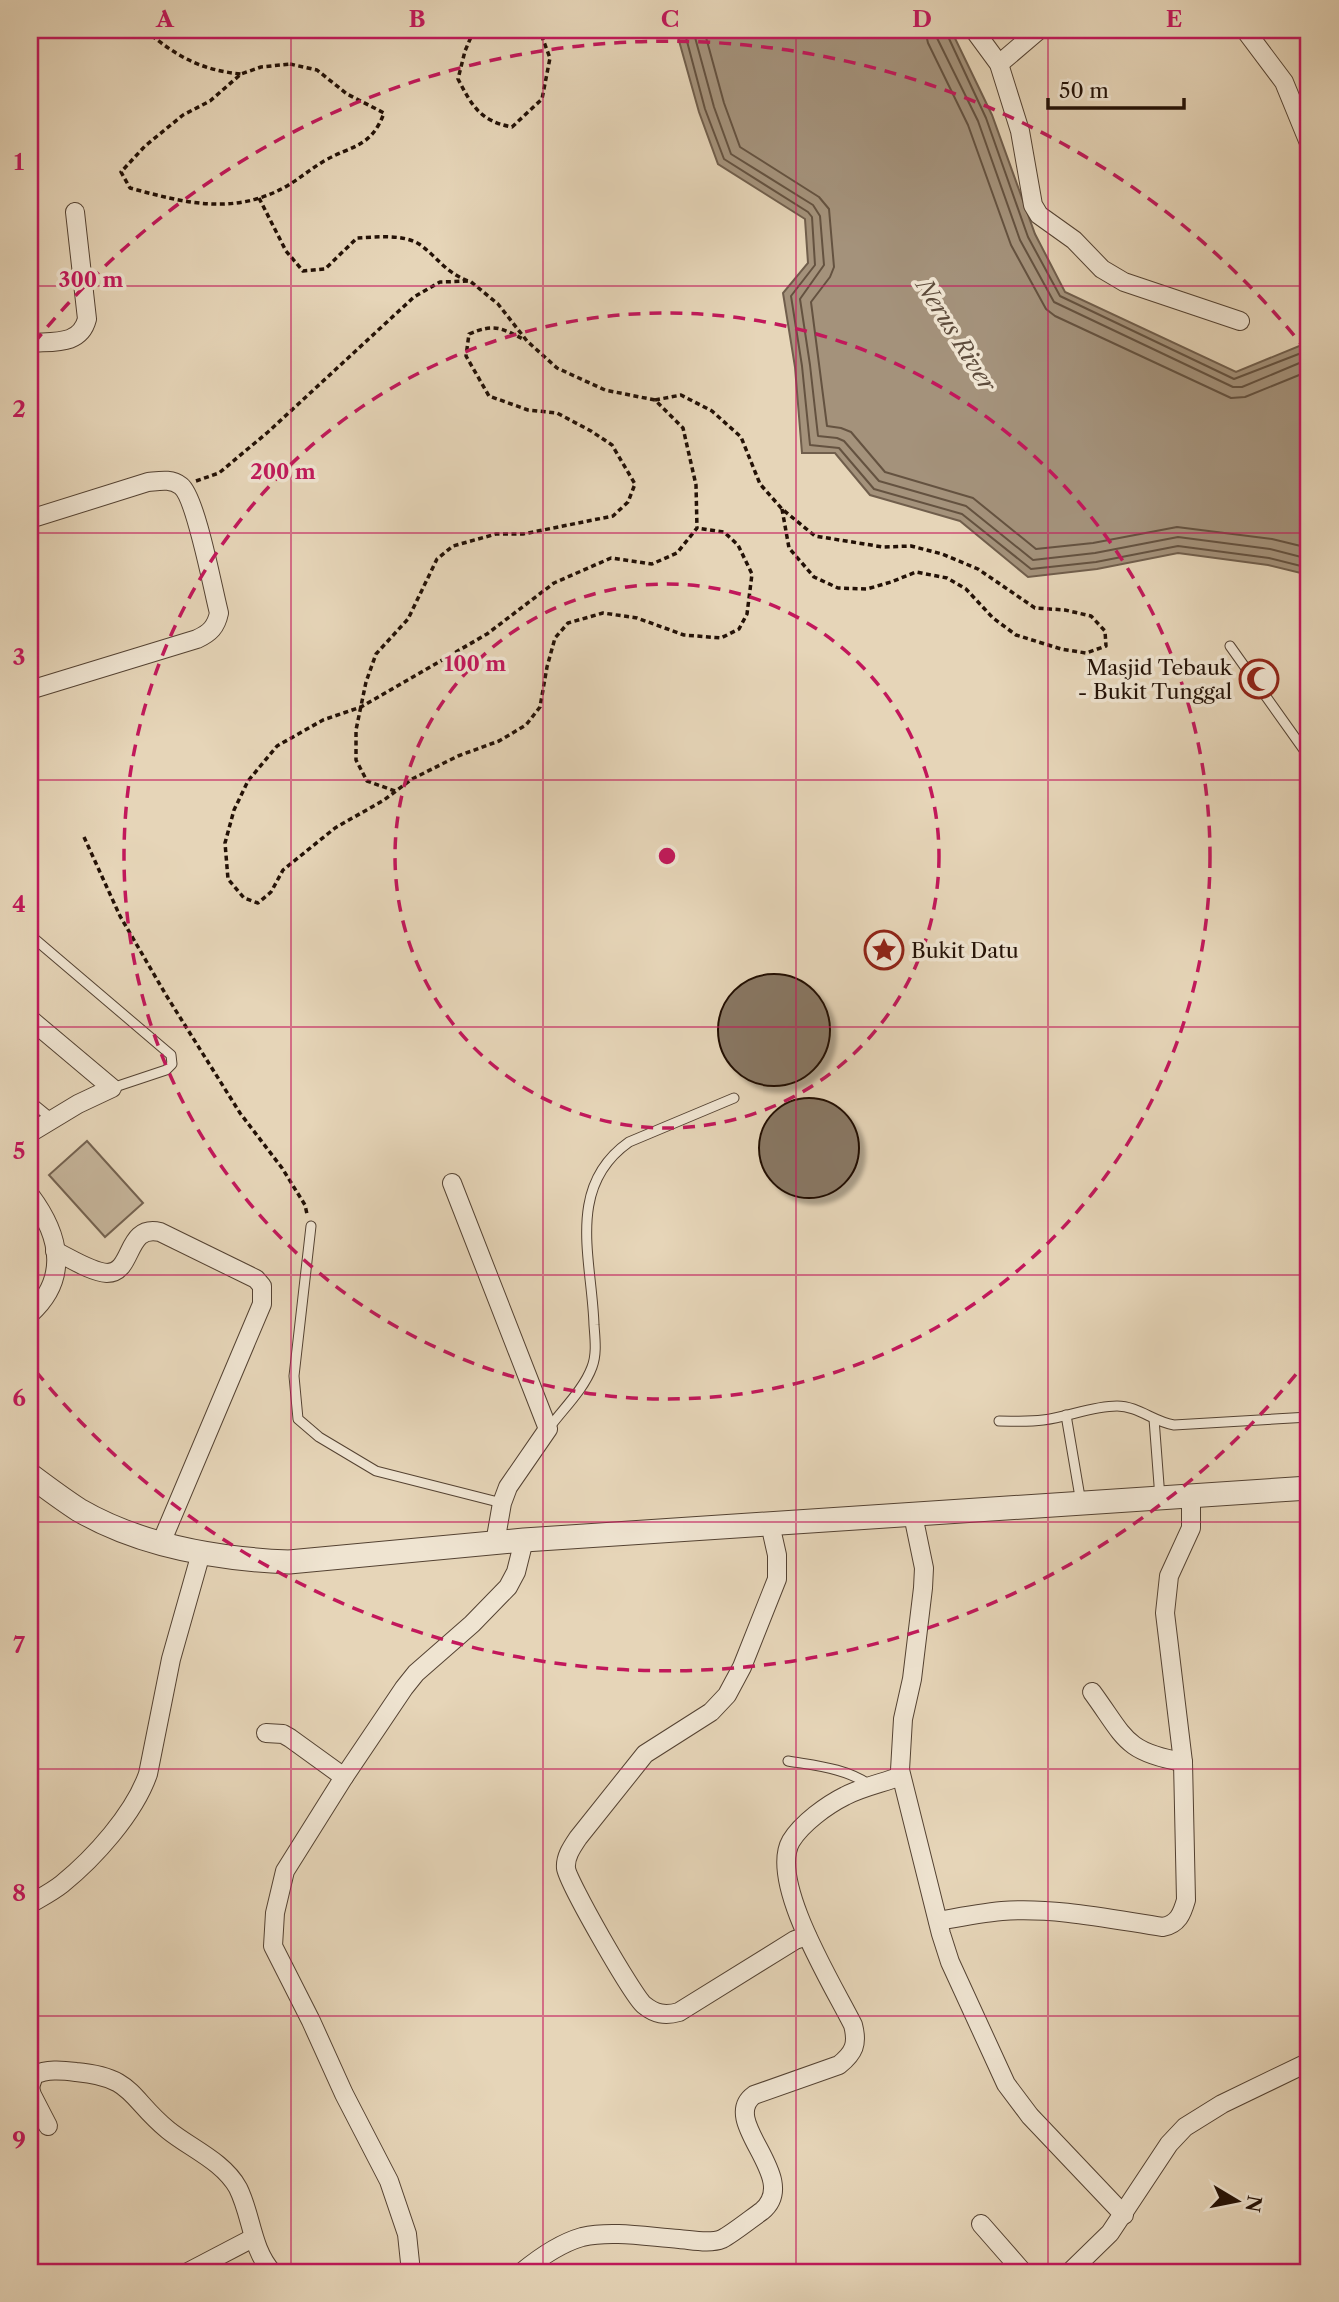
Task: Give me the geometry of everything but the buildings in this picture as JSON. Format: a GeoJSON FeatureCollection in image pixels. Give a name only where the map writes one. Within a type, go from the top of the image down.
{"type":"FeatureCollection","features":[{"type":"Feature","properties":{"kind":"street"},"geometry":{"type":"LineString","coordinates":[[974,30],[999,64],[1020,131],[1033,205],[1039,215],[1074,240],[1102,269],[1124,282],[1240,321]]}},
{"type":"Feature","properties":{"kind":"street"},"geometry":{"type":"LineString","coordinates":[[999,64],[1039,30]]}},
{"type":"Feature","properties":{"kind":"street"},"geometry":{"type":"LineString","coordinates":[[1245,30],[1284,82],[1309,143]]}},
{"type":"Feature","properties":{"kind":"street"},"geometry":{"type":"LineString","coordinates":[[30,343],[76,338],[85,330],[87,319],[75,212]]}},
{"type":"Feature","properties":{"kind":"street"},"geometry":{"type":"LineString","coordinates":[[30,519],[148,482],[166,480],[181,486],[191,504],[219,613],[217,623],[208,634],[197,639],[30,690]]}},
{"type":"Feature","properties":{"kind":"street"},"geometry":{"type":"LineString","coordinates":[[30,1019],[112,1088],[30,1133]]}},
{"type":"Feature","properties":{"kind":"street"},"geometry":{"type":"LineString","coordinates":[[453,1183],[548,1429],[508,1487],[502,1503],[495,1543]]}},
{"type":"Feature","properties":{"kind":"street"},"geometry":{"type":"LineString","coordinates":[[30,1195],[38,1206],[55,1251],[57,1265],[55,1279],[42,1303],[30,1314]]}},
{"type":"Feature","properties":{"kind":"street"},"geometry":{"type":"LineString","coordinates":[[55,1251],[109,1273],[120,1268],[139,1235],[152,1230],[256,1279],[262,1286],[262,1304],[161,1543]]}},
{"type":"Feature","properties":{"kind":"street"},"geometry":{"type":"LineString","coordinates":[[30,1475],[79,1510],[115,1527],[161,1543],[201,1553],[289,1562],[524,1540],[1309,1488]]}},
{"type":"Feature","properties":{"kind":"street"},"geometry":{"type":"LineString","coordinates":[[938,1921],[1004,1911],[1036,1911],[1163,1927],[1172,1925],[1179,1919],[1186,1900],[1183,1762],[1165,1594],[1173,1566],[1191,1528],[1191,1496]]}},
{"type":"Feature","properties":{"kind":"street"},"geometry":{"type":"LineString","coordinates":[[913,1515],[924,1568],[923,1588],[899,1757],[901,1776],[950,1962],[1006,2084],[1030,2116],[1124,2215]]}},
{"type":"Feature","properties":{"kind":"street"},"geometry":{"type":"LineString","coordinates":[[770,1524],[777,1555],[777,1579],[742,1667],[727,1695],[711,1712],[645,1754],[578,1838],[569,1852],[566,1870],[640,2002],[657,2013],[667,2015],[679,2012],[795,1940],[807,1936]]}},
{"type":"Feature","properties":{"kind":"street"},"geometry":{"type":"LineString","coordinates":[[411,2272],[407,2234],[389,2182],[273,1946],[275,1913],[285,1871],[344,1777],[416,1673],[509,1587],[516,1572],[524,1540]]}},
{"type":"Feature","properties":{"kind":"street"},"geometry":{"type":"LineString","coordinates":[[30,1904],[61,1885],[97,1850],[142,1791],[172,1659],[201,1553]]}},
{"type":"Feature","properties":{"kind":"street"},"geometry":{"type":"LineString","coordinates":[[1092,1692],[1116,1730],[1139,1749],[1163,1759],[1183,1762]]}},
{"type":"Feature","properties":{"kind":"street"},"geometry":{"type":"LineString","coordinates":[[266,1733],[283,1734],[344,1777]]}},
{"type":"Feature","properties":{"kind":"street"},"geometry":{"type":"LineString","coordinates":[[522,2272],[559,2248],[583,2237],[612,2235],[722,2239],[764,2209],[773,2192],[773,2180],[745,2118],[748,2099],[839,2065],[849,2057],[856,2042],[853,2025],[807,1936],[792,1899],[786,1872],[791,1842],[799,1831],[832,1803],[846,1795],[901,1776]]}},
{"type":"Feature","properties":{"kind":"street"},"geometry":{"type":"LineString","coordinates":[[1070,2272],[1096,2249],[1124,2215],[1169,2144],[1185,2127],[1222,2105],[1309,2062]]}},
{"type":"Feature","properties":{"kind":"street"},"geometry":{"type":"LineString","coordinates":[[48,2126],[32,2095],[30,2087],[34,2075],[49,2070],[100,2074],[121,2082],[167,2129],[228,2175],[237,2186],[253,2238],[271,2272]]}},
{"type":"Feature","properties":{"kind":"street"},"geometry":{"type":"LineString","coordinates":[[981,2224],[1023,2272]]}},
{"type":"Feature","properties":{"kind":"street"},"geometry":{"type":"LineString","coordinates":[[188,2272],[253,2238]]}},
{"type":"Feature","properties":{"kind":"lane"},"geometry":{"type":"LineString","coordinates":[[1230,646],[1309,757]]}},
{"type":"Feature","properties":{"kind":"lane"},"geometry":{"type":"LineString","coordinates":[[30,935],[171,1055],[172,1064],[166,1070],[112,1088]]}},
{"type":"Feature","properties":{"kind":"lane"},"geometry":{"type":"LineString","coordinates":[[548,1429],[583,1383],[592,1368],[595,1354],[593,1294],[584,1237],[592,1190],[601,1170],[619,1149],[629,1142],[734,1098]]}},
{"type":"Feature","properties":{"kind":"lane"},"geometry":{"type":"LineString","coordinates":[[30,1101],[52,1119]]}},
{"type":"Feature","properties":{"kind":"lane"},"geometry":{"type":"LineString","coordinates":[[310,1227],[294,1376],[298,1419],[319,1437],[376,1471],[502,1503]]}},
{"type":"Feature","properties":{"kind":"lane"},"geometry":{"type":"LineString","coordinates":[[999,1421],[1042,1420],[1119,1406],[1174,1425],[1309,1417]]}},
{"type":"Feature","properties":{"kind":"lane"},"geometry":{"type":"LineString","coordinates":[[1066,1415],[1081,1504]]}},
{"type":"Feature","properties":{"kind":"lane"},"geometry":{"type":"LineString","coordinates":[[1154,1419],[1160,1498]]}},
{"type":"Feature","properties":{"kind":"lane"},"geometry":{"type":"LineString","coordinates":[[788,1761],[851,1774],[872,1786]]}},
{"type":"Feature","properties":{"kind":"path"},"geometry":{"type":"LineString","coordinates":[[145,30],[168,48],[214,72],[241,74]]}},
{"type":"Feature","properties":{"kind":"path"},"geometry":{"type":"LineString","coordinates":[[474,30],[458,79],[474,109],[497,124],[512,127],[542,99],[550,58],[541,34],[536,30]]}},
{"type":"Feature","properties":{"kind":"path"},"geometry":{"type":"LineString","coordinates":[[290,64],[317,70],[347,94],[384,113],[378,131],[357,146],[325,160],[287,186],[259,198],[236,204],[190,204],[130,188],[121,172],[145,146],[183,115],[210,101],[241,74],[261,67],[290,64]]}},
{"type":"Feature","properties":{"kind":"path"},"geometry":{"type":"LineString","coordinates":[[259,198],[286,251],[303,271],[325,269],[357,238],[388,237],[417,243],[450,274],[470,281],[498,304],[527,341],[557,368],[604,390],[655,400],[681,395],[712,411],[741,437],[760,484],[782,509],[815,536],[883,547],[911,546],[942,554],[978,569],[1035,608],[1065,610],[1091,616],[1105,631],[1106,646],[1086,653],[1061,649],[1016,635],[993,618],[966,589],[947,578],[916,572],[867,589],[838,588],[814,577],[789,548],[782,509]]}},
{"type":"Feature","properties":{"kind":"path"},"geometry":{"type":"LineString","coordinates":[[181,486],[219,473],[342,366],[414,297],[440,282],[470,281]]}},
{"type":"Feature","properties":{"kind":"path"},"geometry":{"type":"LineString","coordinates":[[395,792],[367,781],[356,760],[356,730],[366,682],[376,653],[408,619],[437,559],[453,546],[496,534],[523,534],[613,516],[628,502],[635,484],[611,445],[591,431],[556,413],[528,410],[489,396],[466,356],[469,334],[487,326],[505,330],[527,341]]}},
{"type":"Feature","properties":{"kind":"path"},"geometry":{"type":"LineString","coordinates":[[655,400],[683,428],[696,485],[697,528],[677,554],[652,564],[611,558],[554,583],[487,634],[361,708],[323,720],[276,746],[248,781],[234,810],[225,843],[228,879],[244,898],[258,903],[271,892],[283,870],[335,828],[412,779],[458,756],[499,741],[526,725],[540,707],[555,638],[568,623],[603,613],[637,618],[684,635],[721,638],[739,629],[747,614],[752,574],[738,545],[724,532],[697,528]]}},
{"type":"Feature","properties":{"kind":"path"},"geometry":{"type":"LineString","coordinates":[[84,837],[120,916],[240,1113],[282,1168],[305,1205],[310,1227]]}},
{"type":"Feature","properties":{"kind":"shaded area"},"geometry":{"type":"Polygon","coordinates":[[[87,1141],[143,1203],[105,1237],[49,1175],[87,1141]]]}},
{"type":"Feature","properties":{"kind":"water","name":"Nerus River"},"geometry":{"type":"Polygon","coordinates":[[[676,30],[951,30],[992,115],[1035,234],[1065,292],[1236,372],[1309,342],[1309,575],[1268,565],[1178,553],[1097,569],[1028,577],[960,521],[870,495],[835,453],[802,453],[795,367],[783,293],[808,263],[805,219],[718,164],[699,112],[676,30]]]}},
{"type":"Feature","properties":{"kind":"place","name":"Masjid Tebauk - Bukit Tunggal"},"geometry":{"type":"Point","coordinates":[1259,679]}},
{"type":"Feature","properties":{"kind":"place","name":"Bukit Datu"},"geometry":{"type":"Point","coordinates":[884,950]}}]}
